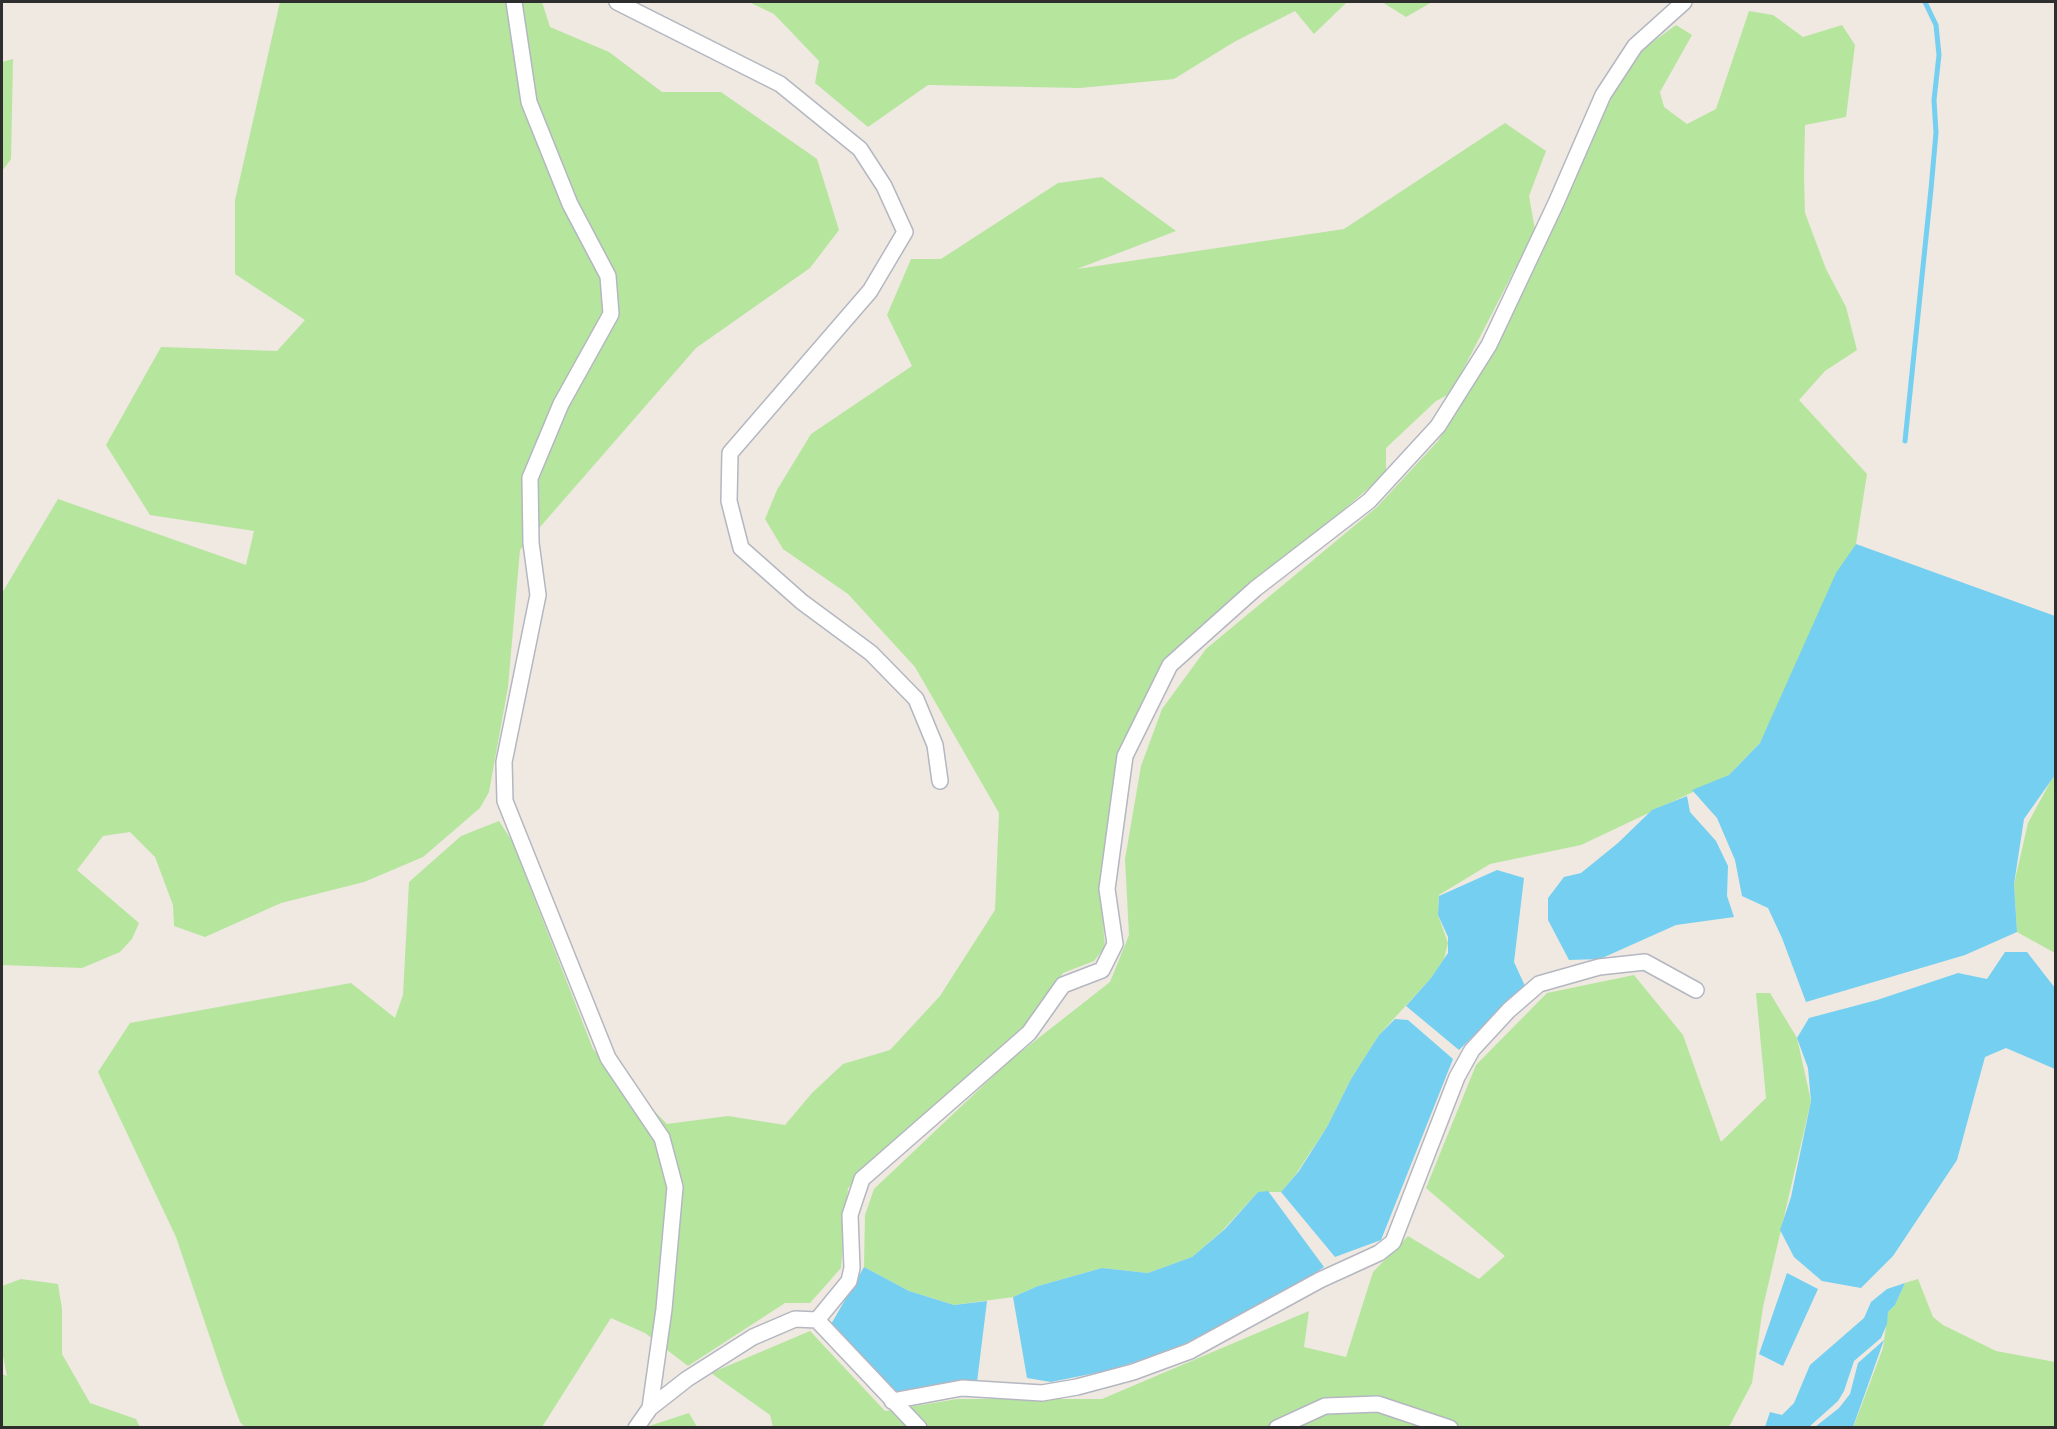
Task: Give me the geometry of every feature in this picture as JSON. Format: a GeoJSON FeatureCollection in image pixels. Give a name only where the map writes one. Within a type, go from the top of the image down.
{"type":"FeatureCollection","features":[{"type":"Feature","properties":{"kind":"street"},"geometry":{"type":"LineString","coordinates":[[514,2],[529,102],[570,204],[608,276],[610,314],[561,404],[530,478],[531,543],[538,595],[504,762],[506,801],[608,1058],[663,1138],[675,1187],[664,1309],[650,1408]]}},
{"type":"Feature","properties":{"kind":"street"},"geometry":{"type":"LineString","coordinates":[[617,2],[780,84],[860,149],[884,186],[905,232],[870,291],[730,453],[729,501],[741,548],[802,602],[871,653],[916,699],[935,745],[940,781]]}},
{"type":"Feature","properties":{"kind":"street"},"geometry":{"type":"LineString","coordinates":[[817,1320],[849,1281],[852,1268],[850,1215],[862,1179],[1029,1033],[1063,985],[1102,970],[1115,945],[1107,890],[1125,756],[1170,664],[1255,589],[1370,501],[1438,426],[1489,345],[1556,203],[1602,95],[1635,46],[1684,2]]}},
{"type":"Feature","properties":{"kind":"street"},"geometry":{"type":"LineString","coordinates":[[892,1401],[962,1388],[1042,1393],[1077,1387],[1133,1372],[1190,1351],[1320,1280],[1379,1253],[1393,1242],[1457,1077],[1472,1050],[1509,1010],[1539,984],[1599,967],[1645,962],[1696,990]]}},
{"type":"Feature","properties":{"kind":"street"},"geometry":{"type":"LineString","coordinates":[[636,1428],[650,1408],[687,1378],[753,1336],[795,1319],[817,1320],[919,1428]]}},
{"type":"Feature","properties":{"kind":"street"},"geometry":{"type":"LineString","coordinates":[[1277,1428],[1325,1406],[1378,1404],[1450,1428]]}},
{"type":"Feature","properties":{"kind":"green space"},"geometry":{"type":"Polygon","coordinates":[[[280,2],[542,2],[550,27],[609,52],[662,92],[721,92],[817,159],[839,230],[810,268],[696,348],[520,550],[508,687],[489,792],[480,808],[423,857],[364,882],[281,903],[205,937],[174,926],[173,905],[155,857],[130,832],[103,836],[77,870],[139,923],[132,939],[120,952],[82,968],[2,965],[2,593],[58,499],[246,565],[254,531],[150,515],[106,445],[161,347],[277,351],[305,320],[235,274],[235,200],[280,2]]]}},
{"type":"Feature","properties":{"kind":"green space"},"geometry":{"type":"Polygon","coordinates":[[[749,2],[1347,2],[1314,34],[1295,11],[1234,42],[1174,79],[1080,88],[928,85],[868,127],[815,83],[819,61],[774,14],[749,2]]]}},
{"type":"Feature","properties":{"kind":"green space"},"geometry":{"type":"Polygon","coordinates":[[[1382,2],[1432,2],[1406,17],[1382,2]]]}},
{"type":"Feature","properties":{"kind":"green space"},"geometry":{"type":"Polygon","coordinates":[[[1749,11],[1773,15],[1803,37],[1842,25],[1855,45],[1846,117],[1805,125],[1804,176],[1805,213],[1826,269],[1846,307],[1857,350],[1825,371],[1799,400],[1867,474],[1856,544],[1760,743],[1729,775],[1581,845],[1490,864],[1439,895],[1438,915],[1448,943],[1444,959],[1431,978],[1379,1035],[1351,1079],[1327,1127],[1296,1174],[1281,1192],[1258,1192],[1222,1231],[1192,1257],[1148,1273],[1102,1268],[1038,1286],[1013,1297],[954,1305],[909,1291],[864,1267],[865,1215],[874,1189],[1008,1062],[1110,982],[1129,935],[1125,859],[1141,766],[1162,709],[1206,649],[1377,507],[1438,441],[1498,341],[1609,100],[1643,49],[1676,25],[1692,35],[1660,92],[1664,107],[1687,124],[1716,109],[1749,11]]]}},
{"type":"Feature","properties":{"kind":"green space"},"geometry":{"type":"Polygon","coordinates":[[[13,59],[11,159],[2,171],[2,62],[13,59]]]}},
{"type":"Feature","properties":{"kind":"green space"},"geometry":{"type":"Polygon","coordinates":[[[1505,123],[1546,151],[1529,196],[1535,230],[1451,393],[1436,401],[1386,448],[1386,473],[1311,538],[1168,655],[1117,756],[1100,886],[1105,947],[1094,961],[1063,973],[1026,1024],[903,1134],[848,1188],[841,1268],[810,1303],[785,1303],[688,1366],[645,1333],[611,1318],[542,1427],[245,1427],[240,1422],[225,1382],[176,1237],[98,1072],[130,1023],[351,983],[395,1018],[403,995],[409,882],[461,836],[499,821],[512,841],[593,1049],[667,1124],[728,1116],[785,1125],[812,1093],[843,1064],[890,1050],[940,996],[995,910],[999,813],[915,667],[848,594],[783,549],[765,519],[777,490],[811,434],[912,366],[887,315],[911,259],[941,259],[1058,183],[1102,177],[1176,231],[1077,269],[1344,229],[1505,123]]]}},
{"type":"Feature","properties":{"kind":"green space"},"geometry":{"type":"Polygon","coordinates":[[[2054,775],[2055,953],[2017,932],[2014,884],[2028,823],[2054,775]]]}},
{"type":"Feature","properties":{"kind":"green space"},"geometry":{"type":"Polygon","coordinates":[[[1634,975],[1683,1035],[1721,1142],[1766,1098],[1756,993],[1770,993],[1797,1038],[1811,1101],[1763,1307],[1752,1383],[1729,1427],[773,1427],[770,1415],[711,1373],[810,1331],[885,1411],[957,1399],[1102,1399],[1309,1311],[1304,1347],[1346,1357],[1373,1272],[1408,1236],[1479,1279],[1505,1256],[1426,1188],[1476,1065],[1547,993],[1634,975]]]}},
{"type":"Feature","properties":{"kind":"green space"},"geometry":{"type":"Polygon","coordinates":[[[21,1279],[58,1284],[62,1309],[62,1354],[90,1403],[136,1419],[140,1427],[2,1427],[2,1374],[7,1376],[2,1351],[2,1286],[21,1279]]]}},
{"type":"Feature","properties":{"kind":"green space"},"geometry":{"type":"Polygon","coordinates":[[[1918,1279],[1933,1317],[1943,1325],[1996,1351],[2055,1362],[2055,1427],[1853,1428],[1883,1348],[1888,1312],[1895,1305],[1905,1283],[1918,1279]]]}},
{"type":"Feature","properties":{"kind":"green space"},"geometry":{"type":"Polygon","coordinates":[[[689,1413],[697,1427],[646,1427],[689,1413]]]}},
{"type":"Feature","properties":{"kind":"water"},"geometry":{"type":"Polygon","coordinates":[[[1856,544],[2055,616],[2055,775],[2024,819],[2014,884],[2017,932],[1965,955],[1806,1002],[1768,908],[1742,896],[1735,860],[1717,818],[1692,790],[1729,775],[1760,743],[1836,573],[1856,544]]]}},
{"type":"Feature","properties":{"kind":"water"},"geometry":{"type":"Polygon","coordinates":[[[1687,796],[1690,812],[1716,841],[1728,866],[1727,896],[1734,917],[1676,925],[1600,959],[1569,960],[1548,920],[1548,898],[1564,877],[1581,873],[1618,843],[1652,810],[1687,796]]]}},
{"type":"Feature","properties":{"kind":"water"},"geometry":{"type":"Polygon","coordinates":[[[1497,870],[1524,878],[1514,962],[1525,986],[1459,1050],[1406,1006],[1431,978],[1448,953],[1448,937],[1438,915],[1439,896],[1497,870]]]}},
{"type":"Feature","properties":{"kind":"water"},"geometry":{"type":"Polygon","coordinates":[[[2005,952],[2027,952],[2055,988],[2055,1069],[2006,1048],[1985,1057],[1957,1160],[1893,1256],[1861,1288],[1822,1281],[1794,1257],[1780,1230],[1791,1197],[1811,1101],[1808,1068],[1797,1038],[1809,1018],[1877,1000],[1958,973],[1987,979],[2005,952]]]}},
{"type":"Feature","properties":{"kind":"water"},"geometry":{"type":"Polygon","coordinates":[[[1395,1019],[1408,1020],[1453,1059],[1381,1240],[1335,1257],[1281,1192],[1299,1171],[1327,1127],[1351,1079],[1379,1035],[1395,1019]]]}},
{"type":"Feature","properties":{"kind":"water"},"geometry":{"type":"Polygon","coordinates":[[[1268,1191],[1324,1267],[1303,1281],[1175,1349],[1110,1370],[1051,1382],[1027,1378],[1013,1297],[1038,1286],[1102,1268],[1148,1273],[1192,1257],[1225,1229],[1258,1192],[1268,1191]]]}},
{"type":"Feature","properties":{"kind":"water"},"geometry":{"type":"Polygon","coordinates":[[[864,1267],[909,1291],[954,1305],[987,1301],[977,1382],[897,1397],[830,1326],[864,1267]]]}},
{"type":"Feature","properties":{"kind":"water"},"geometry":{"type":"Polygon","coordinates":[[[1787,1273],[1818,1289],[1783,1366],[1759,1354],[1787,1273]]]}},
{"type":"Feature","properties":{"kind":"water"},"geometry":{"type":"Polygon","coordinates":[[[1905,1283],[1895,1305],[1888,1312],[1887,1324],[1881,1338],[1854,1361],[1844,1391],[1838,1401],[1809,1427],[1765,1427],[1770,1412],[1782,1415],[1794,1403],[1810,1365],[1864,1318],[1871,1302],[1887,1289],[1905,1283]]]}},
{"type":"Feature","properties":{"kind":"water"},"geometry":{"type":"Polygon","coordinates":[[[1884,1340],[1853,1427],[1815,1427],[1839,1408],[1850,1394],[1858,1363],[1884,1340]]]}},
{"type":"Feature","properties":{"kind":"waterway"},"geometry":{"type":"LineString","coordinates":[[1905,441],[1936,133],[1934,100],[1939,55],[1936,25],[1925,2]]}}]}
